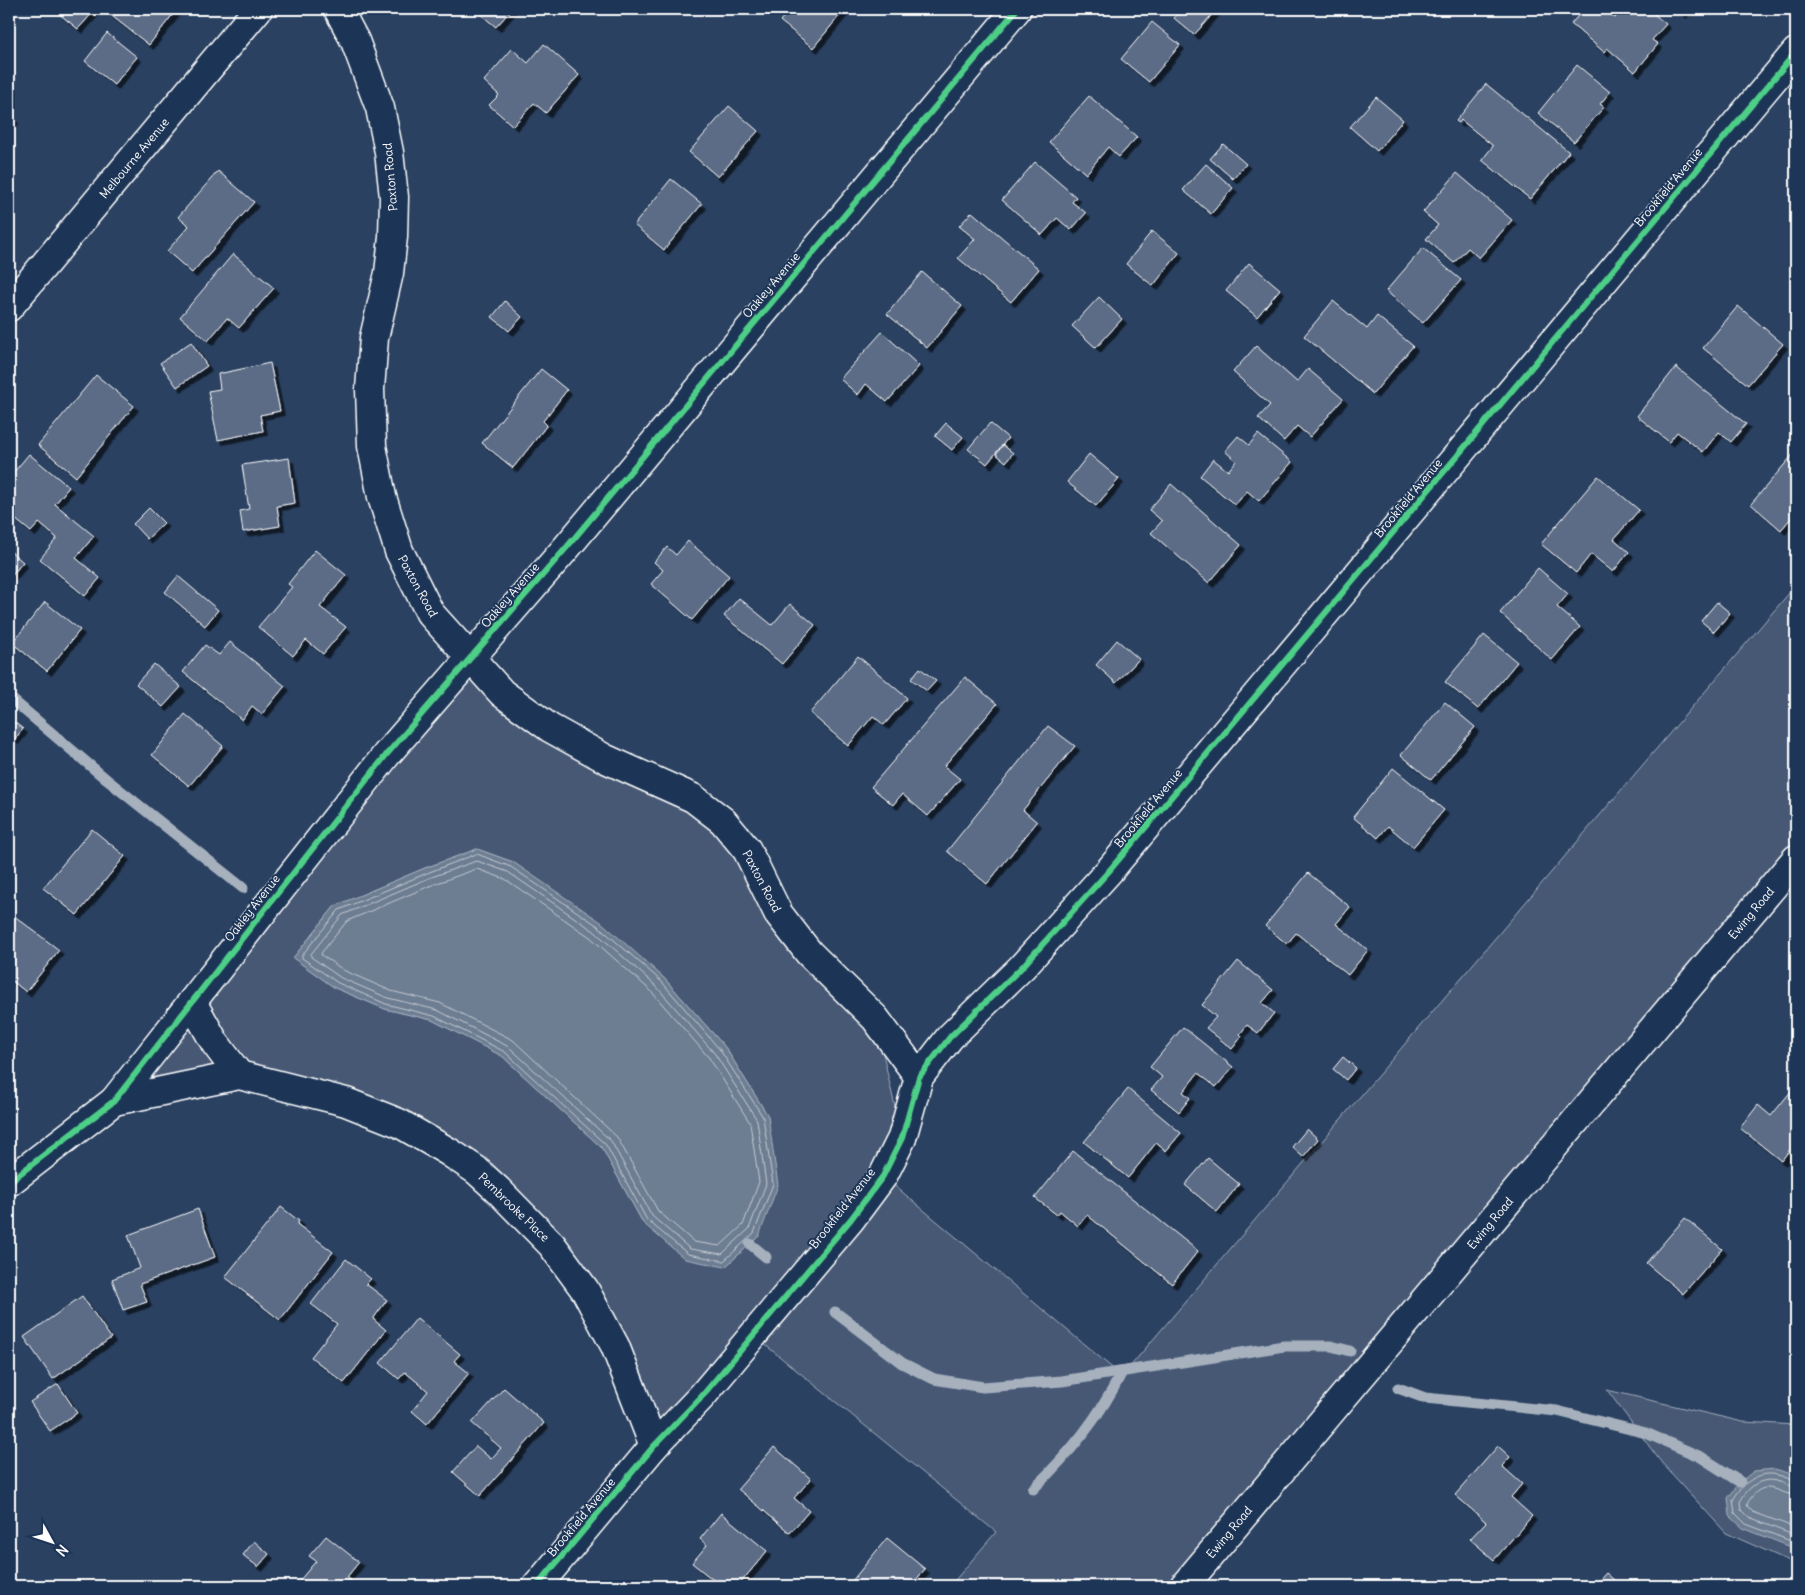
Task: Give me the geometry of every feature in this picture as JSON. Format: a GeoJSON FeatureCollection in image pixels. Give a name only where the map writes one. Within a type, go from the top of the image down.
{"type":"FeatureCollection","features":[{"type":"Feature","properties":{"kind":"street","name":"Melbourne Avenue"},"geometry":{"type":"LineString","coordinates":[[9,307],[258,9]]}},
{"type":"Feature","properties":{"kind":"street","name":"Paxton Road"},"geometry":{"type":"LineString","coordinates":[[338,9],[355,41],[380,108],[390,152],[394,197],[389,273],[374,338],[370,389],[372,446],[382,497],[399,551],[430,613],[502,693],[550,728],[606,759],[693,798],[723,821],[747,850],[778,913],[809,953],[876,1018],[919,1077]]}},
{"type":"Feature","properties":{"kind":"street","name":"Oakley Avenue"},"geometry":{"type":"LineString","coordinates":[[9,1182],[114,1101],[387,754],[567,547],[1018,9]]}},
{"type":"Feature","properties":{"kind":"street","name":"Brookfield Avenue"},"geometry":{"type":"LineString","coordinates":[[537,1586],[654,1446],[702,1396],[845,1226],[883,1176],[902,1138],[919,1077],[950,1037],[1022,967],[1109,871],[1796,52]]}},
{"type":"Feature","properties":{"kind":"street","name":"Ewing Road"},"geometry":{"type":"LineString","coordinates":[[1184,1586],[1796,859]]}},
{"type":"Feature","properties":{"kind":"street"},"geometry":{"type":"LineString","coordinates":[[192,1002],[216,1043],[239,1075]]}},
{"type":"Feature","properties":{"kind":"street","name":"Pembrooke Place"},"geometry":{"type":"LineString","coordinates":[[114,1101],[239,1075],[346,1102],[399,1123],[450,1152],[476,1170],[498,1190],[552,1245],[585,1290],[615,1346],[654,1446]]}},
{"type":"Feature","properties":{"kind":"shaded area"},"geometry":{"type":"Polygon","coordinates":[[[1796,585],[1796,859],[1184,1586],[950,1586],[996,1532],[753,1335],[654,1446],[585,1290],[449,1152],[239,1075],[114,1101],[470,658],[502,693],[693,798],[875,1018],[902,1138],[883,1176],[1122,1376],[1796,585]],[[477,849],[425,868],[335,906],[293,958],[335,988],[385,1009],[432,1020],[502,1056],[602,1148],[643,1223],[725,1267],[759,1236],[768,1116],[725,1047],[664,978],[513,862],[477,849]]]}},
{"type":"Feature","properties":{"kind":"shaded area"},"geometry":{"type":"Polygon","coordinates":[[[1607,1390],[1743,1422],[1796,1425],[1796,1564],[1726,1533],[1661,1462],[1607,1390]]]}},
{"type":"Feature","properties":{"kind":"water"},"geometry":{"type":"Polygon","coordinates":[[[477,849],[513,862],[601,922],[664,978],[725,1047],[768,1116],[778,1185],[759,1236],[725,1267],[685,1259],[643,1223],[602,1148],[502,1056],[432,1020],[385,1009],[335,988],[293,958],[335,906],[425,868],[477,849]]]}},
{"type":"Feature","properties":{"kind":"water"},"geometry":{"type":"Polygon","coordinates":[[[1775,1469],[1796,1477],[1796,1549],[1743,1528],[1730,1516],[1728,1498],[1740,1482],[1754,1471],[1775,1469]]]}},
{"type":"Feature","properties":{"kind":"building"},"geometry":{"type":"Polygon","coordinates":[[[62,9],[96,9],[78,29],[58,13],[62,9]]]}},
{"type":"Feature","properties":{"kind":"building"},"geometry":{"type":"Polygon","coordinates":[[[112,9],[177,9],[149,45],[108,13],[112,9]]]}},
{"type":"Feature","properties":{"kind":"building"},"geometry":{"type":"Polygon","coordinates":[[[474,9],[512,9],[496,27],[474,9]]]}},
{"type":"Feature","properties":{"kind":"building"},"geometry":{"type":"Polygon","coordinates":[[[790,9],[845,9],[813,48],[780,21],[790,9]]]}},
{"type":"Feature","properties":{"kind":"building"},"geometry":{"type":"Polygon","coordinates":[[[1181,9],[1217,9],[1194,35],[1174,18],[1181,9]]]}},
{"type":"Feature","properties":{"kind":"building"},"geometry":{"type":"Polygon","coordinates":[[[1584,9],[1604,9],[1615,18],[1623,9],[1648,9],[1666,24],[1652,40],[1658,44],[1635,72],[1607,48],[1604,52],[1571,24],[1584,9]]]}},
{"type":"Feature","properties":{"kind":"building"},"geometry":{"type":"Polygon","coordinates":[[[1676,9],[1686,9],[1682,14],[1676,9]]]}},
{"type":"Feature","properties":{"kind":"building"},"geometry":{"type":"Polygon","coordinates":[[[1152,22],[1180,45],[1149,82],[1121,59],[1152,22]]]}},
{"type":"Feature","properties":{"kind":"building"},"geometry":{"type":"Polygon","coordinates":[[[107,33],[137,57],[114,85],[85,61],[107,33]]]}},
{"type":"Feature","properties":{"kind":"building"},"geometry":{"type":"Polygon","coordinates":[[[544,44],[579,75],[546,113],[534,103],[513,126],[489,105],[499,95],[484,81],[512,49],[528,63],[544,44]]]}},
{"type":"Feature","properties":{"kind":"building"},"geometry":{"type":"Polygon","coordinates":[[[1577,65],[1610,92],[1600,104],[1604,107],[1574,142],[1538,113],[1577,65]]]}},
{"type":"Feature","properties":{"kind":"building"},"geometry":{"type":"Polygon","coordinates":[[[1486,84],[1569,152],[1530,199],[1482,160],[1493,146],[1461,120],[1459,123],[1456,121],[1486,84]]]}},
{"type":"Feature","properties":{"kind":"building"},"geometry":{"type":"Polygon","coordinates":[[[1089,96],[1137,137],[1119,157],[1108,147],[1086,174],[1049,142],[1089,96]]]}},
{"type":"Feature","properties":{"kind":"building"},"geometry":{"type":"Polygon","coordinates":[[[1376,97],[1403,120],[1377,151],[1350,127],[1376,97]]]}},
{"type":"Feature","properties":{"kind":"building"},"geometry":{"type":"Polygon","coordinates":[[[729,106],[758,131],[718,177],[689,152],[729,106]]]}},
{"type":"Feature","properties":{"kind":"building"},"geometry":{"type":"Polygon","coordinates":[[[9,115],[14,119],[9,126],[9,115]]]}},
{"type":"Feature","properties":{"kind":"building"},"geometry":{"type":"Polygon","coordinates":[[[1223,144],[1246,164],[1233,179],[1210,159],[1223,144]]]}},
{"type":"Feature","properties":{"kind":"building"},"geometry":{"type":"Polygon","coordinates":[[[1035,162],[1076,197],[1072,202],[1086,213],[1071,230],[1057,218],[1042,235],[1002,200],[1035,162]]]}},
{"type":"Feature","properties":{"kind":"building"},"geometry":{"type":"Polygon","coordinates":[[[1206,164],[1233,188],[1211,214],[1183,190],[1206,164]]]}},
{"type":"Feature","properties":{"kind":"building"},"geometry":{"type":"Polygon","coordinates":[[[218,171],[254,202],[192,273],[167,251],[189,226],[178,217],[218,171]]]}},
{"type":"Feature","properties":{"kind":"building"},"geometry":{"type":"Polygon","coordinates":[[[1457,173],[1512,220],[1479,258],[1468,248],[1454,263],[1426,239],[1438,225],[1423,212],[1457,173]]]}},
{"type":"Feature","properties":{"kind":"building"},"geometry":{"type":"Polygon","coordinates":[[[671,179],[702,204],[664,250],[634,225],[671,179]]]}},
{"type":"Feature","properties":{"kind":"building"},"geometry":{"type":"Polygon","coordinates":[[[972,212],[1039,269],[1011,302],[958,258],[975,239],[959,226],[972,212]]]}},
{"type":"Feature","properties":{"kind":"building"},"geometry":{"type":"Polygon","coordinates":[[[1152,231],[1179,253],[1153,286],[1126,264],[1152,231]]]}},
{"type":"Feature","properties":{"kind":"building"},"geometry":{"type":"Polygon","coordinates":[[[1796,243],[1796,254],[1791,249],[1796,243]]]}},
{"type":"Feature","properties":{"kind":"building"},"geometry":{"type":"Polygon","coordinates":[[[1423,248],[1461,280],[1423,323],[1386,291],[1423,248]]]}},
{"type":"Feature","properties":{"kind":"building"},"geometry":{"type":"Polygon","coordinates":[[[233,254],[274,288],[239,328],[227,318],[208,341],[180,317],[233,254]]]}},
{"type":"Feature","properties":{"kind":"building"},"geometry":{"type":"Polygon","coordinates":[[[1249,263],[1280,289],[1257,317],[1226,291],[1249,263]]]}},
{"type":"Feature","properties":{"kind":"building"},"geometry":{"type":"Polygon","coordinates":[[[922,272],[962,306],[927,348],[887,314],[922,272]]]}},
{"type":"Feature","properties":{"kind":"building"},"geometry":{"type":"Polygon","coordinates":[[[1099,297],[1122,319],[1096,348],[1072,326],[1099,297]]]}},
{"type":"Feature","properties":{"kind":"building"},"geometry":{"type":"Polygon","coordinates":[[[505,301],[522,317],[509,331],[492,317],[505,301]]]}},
{"type":"Feature","properties":{"kind":"building"},"geometry":{"type":"Polygon","coordinates":[[[1333,301],[1367,329],[1377,316],[1413,346],[1373,394],[1304,336],[1333,301]]]}},
{"type":"Feature","properties":{"kind":"building"},"geometry":{"type":"Polygon","coordinates":[[[1738,306],[1783,344],[1748,385],[1703,348],[1738,306]]]}},
{"type":"Feature","properties":{"kind":"building"},"geometry":{"type":"Polygon","coordinates":[[[882,332],[919,366],[887,402],[866,384],[858,395],[840,379],[882,332]]]}},
{"type":"Feature","properties":{"kind":"building"},"geometry":{"type":"Polygon","coordinates":[[[191,342],[207,366],[177,387],[160,363],[191,342]]]}},
{"type":"Feature","properties":{"kind":"building"},"geometry":{"type":"Polygon","coordinates":[[[1256,346],[1297,382],[1308,369],[1343,399],[1310,437],[1297,426],[1284,441],[1258,418],[1270,405],[1233,372],[1256,346]]]}},
{"type":"Feature","properties":{"kind":"building"},"geometry":{"type":"Polygon","coordinates":[[[270,363],[280,411],[260,415],[263,431],[218,440],[208,391],[220,389],[218,374],[270,363]]]}},
{"type":"Feature","properties":{"kind":"building"},"geometry":{"type":"Polygon","coordinates":[[[1676,367],[1746,424],[1731,442],[1719,432],[1703,452],[1677,432],[1669,442],[1637,416],[1676,367]]]}},
{"type":"Feature","properties":{"kind":"building"},"geometry":{"type":"Polygon","coordinates":[[[541,369],[567,390],[543,421],[547,425],[513,468],[482,443],[541,369]]]}},
{"type":"Feature","properties":{"kind":"building"},"geometry":{"type":"Polygon","coordinates":[[[96,375],[134,406],[76,477],[38,445],[96,375]]]}},
{"type":"Feature","properties":{"kind":"building"},"geometry":{"type":"Polygon","coordinates":[[[946,423],[963,437],[952,450],[935,436],[946,423]]]}},
{"type":"Feature","properties":{"kind":"building"},"geometry":{"type":"Polygon","coordinates":[[[990,423],[1008,438],[987,464],[968,449],[990,423]]]}},
{"type":"Feature","properties":{"kind":"building"},"geometry":{"type":"Polygon","coordinates":[[[1258,434],[1292,462],[1259,501],[1247,491],[1235,505],[1200,476],[1213,459],[1228,471],[1236,461],[1225,451],[1238,436],[1249,445],[1258,434]]]}},
{"type":"Feature","properties":{"kind":"building"},"geometry":{"type":"Polygon","coordinates":[[[1003,445],[1013,453],[1006,462],[996,454],[1003,445]]]}},
{"type":"Feature","properties":{"kind":"building"},"geometry":{"type":"Polygon","coordinates":[[[1796,451],[1796,512],[1781,530],[1751,504],[1796,451]]]}},
{"type":"Feature","properties":{"kind":"building"},"geometry":{"type":"Polygon","coordinates":[[[29,454],[69,487],[55,504],[94,536],[76,558],[100,578],[85,596],[40,559],[57,538],[39,523],[31,532],[9,514],[9,478],[29,454]]]}},
{"type":"Feature","properties":{"kind":"building"},"geometry":{"type":"Polygon","coordinates":[[[1089,454],[1119,479],[1096,506],[1067,482],[1089,454]]]}},
{"type":"Feature","properties":{"kind":"building"},"geometry":{"type":"Polygon","coordinates":[[[289,458],[295,503],[277,506],[280,526],[243,532],[240,511],[249,509],[242,465],[289,458]]]}},
{"type":"Feature","properties":{"kind":"building"},"geometry":{"type":"Polygon","coordinates":[[[1598,476],[1639,510],[1614,539],[1629,552],[1613,572],[1591,554],[1576,573],[1541,544],[1598,476]]]}},
{"type":"Feature","properties":{"kind":"building"},"geometry":{"type":"Polygon","coordinates":[[[1171,484],[1241,545],[1209,583],[1151,533],[1162,521],[1149,510],[1171,484]]]}},
{"type":"Feature","properties":{"kind":"building"},"geometry":{"type":"Polygon","coordinates":[[[149,508],[164,523],[147,539],[133,524],[149,508]]]}},
{"type":"Feature","properties":{"kind":"building"},"geometry":{"type":"Polygon","coordinates":[[[688,541],[729,576],[692,620],[651,584],[663,570],[654,562],[667,547],[676,555],[688,541]]]}},
{"type":"Feature","properties":{"kind":"building"},"geometry":{"type":"Polygon","coordinates":[[[9,550],[23,562],[9,579],[9,550]]]}},
{"type":"Feature","properties":{"kind":"building"},"geometry":{"type":"Polygon","coordinates":[[[315,550],[346,575],[320,607],[346,627],[323,654],[306,640],[293,656],[258,627],[292,587],[288,584],[315,550]]]}},
{"type":"Feature","properties":{"kind":"building"},"geometry":{"type":"Polygon","coordinates":[[[1538,568],[1568,594],[1557,607],[1580,627],[1552,660],[1500,613],[1538,568]]]}},
{"type":"Feature","properties":{"kind":"building"},"geometry":{"type":"Polygon","coordinates":[[[178,576],[218,610],[205,626],[165,592],[178,576]]]}},
{"type":"Feature","properties":{"kind":"building"},"geometry":{"type":"Polygon","coordinates":[[[739,598],[772,625],[790,604],[815,625],[782,664],[724,616],[739,598]]]}},
{"type":"Feature","properties":{"kind":"building"},"geometry":{"type":"Polygon","coordinates":[[[45,602],[80,630],[47,671],[12,643],[45,602]]]}},
{"type":"Feature","properties":{"kind":"building"},"geometry":{"type":"Polygon","coordinates":[[[1717,602],[1730,613],[1714,632],[1701,621],[1717,602]]]}},
{"type":"Feature","properties":{"kind":"building"},"geometry":{"type":"Polygon","coordinates":[[[1484,635],[1517,662],[1478,709],[1445,682],[1484,635]]]}},
{"type":"Feature","properties":{"kind":"building"},"geometry":{"type":"Polygon","coordinates":[[[1117,640],[1139,659],[1116,683],[1096,665],[1117,640]]]}},
{"type":"Feature","properties":{"kind":"building"},"geometry":{"type":"Polygon","coordinates":[[[230,642],[285,686],[262,714],[252,706],[242,720],[183,672],[205,645],[219,655],[230,642]]]}},
{"type":"Feature","properties":{"kind":"building"},"geometry":{"type":"Polygon","coordinates":[[[858,656],[907,698],[884,725],[873,716],[848,746],[810,713],[858,656]]]}},
{"type":"Feature","properties":{"kind":"building"},"geometry":{"type":"Polygon","coordinates":[[[154,664],[181,687],[163,707],[136,684],[154,664]]]}},
{"type":"Feature","properties":{"kind":"building"},"geometry":{"type":"Polygon","coordinates":[[[920,668],[936,681],[927,691],[911,679],[920,668]]]}},
{"type":"Feature","properties":{"kind":"building"},"geometry":{"type":"Polygon","coordinates":[[[965,677],[997,704],[944,766],[960,779],[928,816],[902,794],[893,805],[871,787],[965,677]]]}},
{"type":"Feature","properties":{"kind":"building"},"geometry":{"type":"Polygon","coordinates":[[[1445,702],[1475,727],[1431,780],[1401,755],[1445,702]]]}},
{"type":"Feature","properties":{"kind":"building"},"geometry":{"type":"Polygon","coordinates":[[[185,714],[223,746],[189,786],[152,755],[185,714]]]}},
{"type":"Feature","properties":{"kind":"building"},"geometry":{"type":"Polygon","coordinates":[[[9,718],[23,729],[14,740],[9,736],[9,718]]]}},
{"type":"Feature","properties":{"kind":"building"},"geometry":{"type":"Polygon","coordinates":[[[1048,726],[1075,746],[1023,810],[1037,822],[987,884],[947,851],[1048,726]]]}},
{"type":"Feature","properties":{"kind":"building"},"geometry":{"type":"Polygon","coordinates":[[[1393,768],[1444,810],[1413,847],[1388,826],[1378,838],[1353,817],[1393,768]]]}},
{"type":"Feature","properties":{"kind":"building"},"geometry":{"type":"Polygon","coordinates":[[[92,829],[125,856],[77,915],[43,888],[92,829]]]}},
{"type":"Feature","properties":{"kind":"building"},"geometry":{"type":"Polygon","coordinates":[[[1308,873],[1350,907],[1336,924],[1368,950],[1348,975],[1296,933],[1287,944],[1265,926],[1308,873]]]}},
{"type":"Feature","properties":{"kind":"building"},"geometry":{"type":"Polygon","coordinates":[[[13,915],[59,950],[26,992],[11,980],[9,983],[9,921],[13,915]]]}},
{"type":"Feature","properties":{"kind":"building"},"geometry":{"type":"Polygon","coordinates":[[[1238,961],[1273,990],[1262,1003],[1274,1013],[1258,1033],[1247,1025],[1240,1034],[1242,1036],[1232,1049],[1206,1028],[1216,1017],[1202,1005],[1238,961]]]}},
{"type":"Feature","properties":{"kind":"building"},"geometry":{"type":"Polygon","coordinates":[[[1183,1027],[1233,1067],[1216,1087],[1198,1073],[1183,1092],[1190,1098],[1179,1112],[1151,1090],[1162,1077],[1150,1067],[1183,1027]]]}},
{"type":"Feature","properties":{"kind":"building"},"geometry":{"type":"Polygon","coordinates":[[[1343,1057],[1356,1068],[1346,1080],[1333,1069],[1343,1057]]]}},
{"type":"Feature","properties":{"kind":"building"},"geometry":{"type":"Polygon","coordinates":[[[1796,1085],[1796,1142],[1781,1161],[1740,1128],[1758,1105],[1771,1116],[1796,1085]]]}},
{"type":"Feature","properties":{"kind":"building"},"geometry":{"type":"Polygon","coordinates":[[[1128,1089],[1181,1133],[1166,1151],[1156,1143],[1128,1178],[1084,1142],[1128,1089]]]}},
{"type":"Feature","properties":{"kind":"building"},"geometry":{"type":"Polygon","coordinates":[[[1307,1129],[1318,1139],[1303,1157],[1292,1147],[1307,1129]]]}},
{"type":"Feature","properties":{"kind":"building"},"geometry":{"type":"Polygon","coordinates":[[[1073,1151],[1198,1251],[1172,1284],[1087,1215],[1078,1226],[1060,1211],[1057,1215],[1035,1198],[1073,1151]]]}},
{"type":"Feature","properties":{"kind":"building"},"geometry":{"type":"Polygon","coordinates":[[[1208,1158],[1239,1184],[1217,1212],[1185,1185],[1208,1158]]]}},
{"type":"Feature","properties":{"kind":"building"},"geometry":{"type":"Polygon","coordinates":[[[281,1207],[299,1221],[297,1224],[333,1252],[280,1320],[225,1277],[281,1207]]]}},
{"type":"Feature","properties":{"kind":"building"},"geometry":{"type":"Polygon","coordinates":[[[198,1209],[215,1257],[140,1284],[147,1302],[123,1310],[112,1279],[140,1268],[128,1235],[198,1209]]]}},
{"type":"Feature","properties":{"kind":"building"},"geometry":{"type":"Polygon","coordinates":[[[1685,1218],[1722,1249],[1683,1294],[1646,1263],[1685,1218]]]}},
{"type":"Feature","properties":{"kind":"building"},"geometry":{"type":"Polygon","coordinates":[[[346,1259],[371,1279],[366,1284],[387,1300],[373,1319],[386,1330],[344,1383],[311,1357],[337,1324],[311,1304],[346,1259]]]}},
{"type":"Feature","properties":{"kind":"building"},"geometry":{"type":"Polygon","coordinates":[[[82,1296],[111,1338],[53,1379],[24,1337],[82,1296]]]}},
{"type":"Feature","properties":{"kind":"building"},"geometry":{"type":"Polygon","coordinates":[[[417,1318],[460,1354],[454,1361],[469,1373],[427,1424],[412,1411],[428,1391],[405,1372],[399,1379],[380,1363],[417,1318]]]}},
{"type":"Feature","properties":{"kind":"building"},"geometry":{"type":"Polygon","coordinates":[[[58,1384],[77,1413],[50,1431],[30,1402],[58,1384]]]}},
{"type":"Feature","properties":{"kind":"building"},"geometry":{"type":"Polygon","coordinates":[[[504,1388],[544,1423],[480,1496],[453,1472],[476,1446],[491,1459],[501,1448],[472,1423],[504,1388]]]}},
{"type":"Feature","properties":{"kind":"building"},"geometry":{"type":"Polygon","coordinates":[[[1498,1446],[1510,1457],[1502,1466],[1522,1484],[1511,1497],[1532,1516],[1494,1560],[1470,1539],[1486,1522],[1455,1495],[1498,1446]]]}},
{"type":"Feature","properties":{"kind":"building"},"geometry":{"type":"Polygon","coordinates":[[[774,1447],[811,1479],[794,1498],[809,1511],[790,1533],[738,1489],[774,1447]]]}},
{"type":"Feature","properties":{"kind":"building"},"geometry":{"type":"Polygon","coordinates":[[[721,1513],[767,1551],[738,1586],[721,1586],[692,1563],[707,1545],[700,1539],[721,1513]]]}},
{"type":"Feature","properties":{"kind":"building"},"geometry":{"type":"Polygon","coordinates":[[[326,1536],[359,1562],[347,1577],[357,1586],[295,1586],[316,1561],[309,1556],[326,1536]]]}},
{"type":"Feature","properties":{"kind":"building"},"geometry":{"type":"Polygon","coordinates":[[[887,1538],[925,1569],[911,1586],[858,1586],[852,1581],[887,1538]]]}},
{"type":"Feature","properties":{"kind":"building"},"geometry":{"type":"Polygon","coordinates":[[[254,1541],[269,1554],[258,1567],[243,1555],[254,1541]]]}},
{"type":"Feature","properties":{"kind":"building"},"geometry":{"type":"Polygon","coordinates":[[[1606,1573],[1621,1586],[1594,1586],[1606,1573]]]}},
{"type":"Feature","properties":{"kind":"building"},"geometry":{"type":"Polygon","coordinates":[[[1715,1581],[1722,1586],[1710,1586],[1715,1581]]]}},
{"type":"Feature","properties":{"kind":"waterway"},"geometry":{"type":"LineString","coordinates":[[9,697],[106,779],[243,888]]}},
{"type":"Feature","properties":{"kind":"waterway"},"geometry":{"type":"LineString","coordinates":[[750,1244],[766,1257]]}},
{"type":"Feature","properties":{"kind":"waterway"},"geometry":{"type":"LineString","coordinates":[[835,1312],[902,1363],[934,1379],[983,1387],[1062,1381],[1284,1346],[1331,1346],[1350,1351]]}},
{"type":"Feature","properties":{"kind":"waterway"},"geometry":{"type":"LineString","coordinates":[[1033,1489],[1083,1434],[1104,1405],[1122,1372]]}},
{"type":"Feature","properties":{"kind":"waterway"},"geometry":{"type":"LineString","coordinates":[[1398,1388],[1425,1398],[1557,1411],[1646,1433],[1701,1457],[1740,1482]]}},
{"type":"Feature","properties":{"kind":"cycle path"},"geometry":{"type":"LineString","coordinates":[[9,1182],[114,1101],[387,754],[567,547],[1017,9]]}},
{"type":"Feature","properties":{"kind":"cycle path"},"geometry":{"type":"LineString","coordinates":[[537,1586],[654,1446],[702,1396],[851,1219],[883,1176],[902,1138],[919,1077],[950,1037],[1022,967],[1109,871],[1796,52]]}}]}
